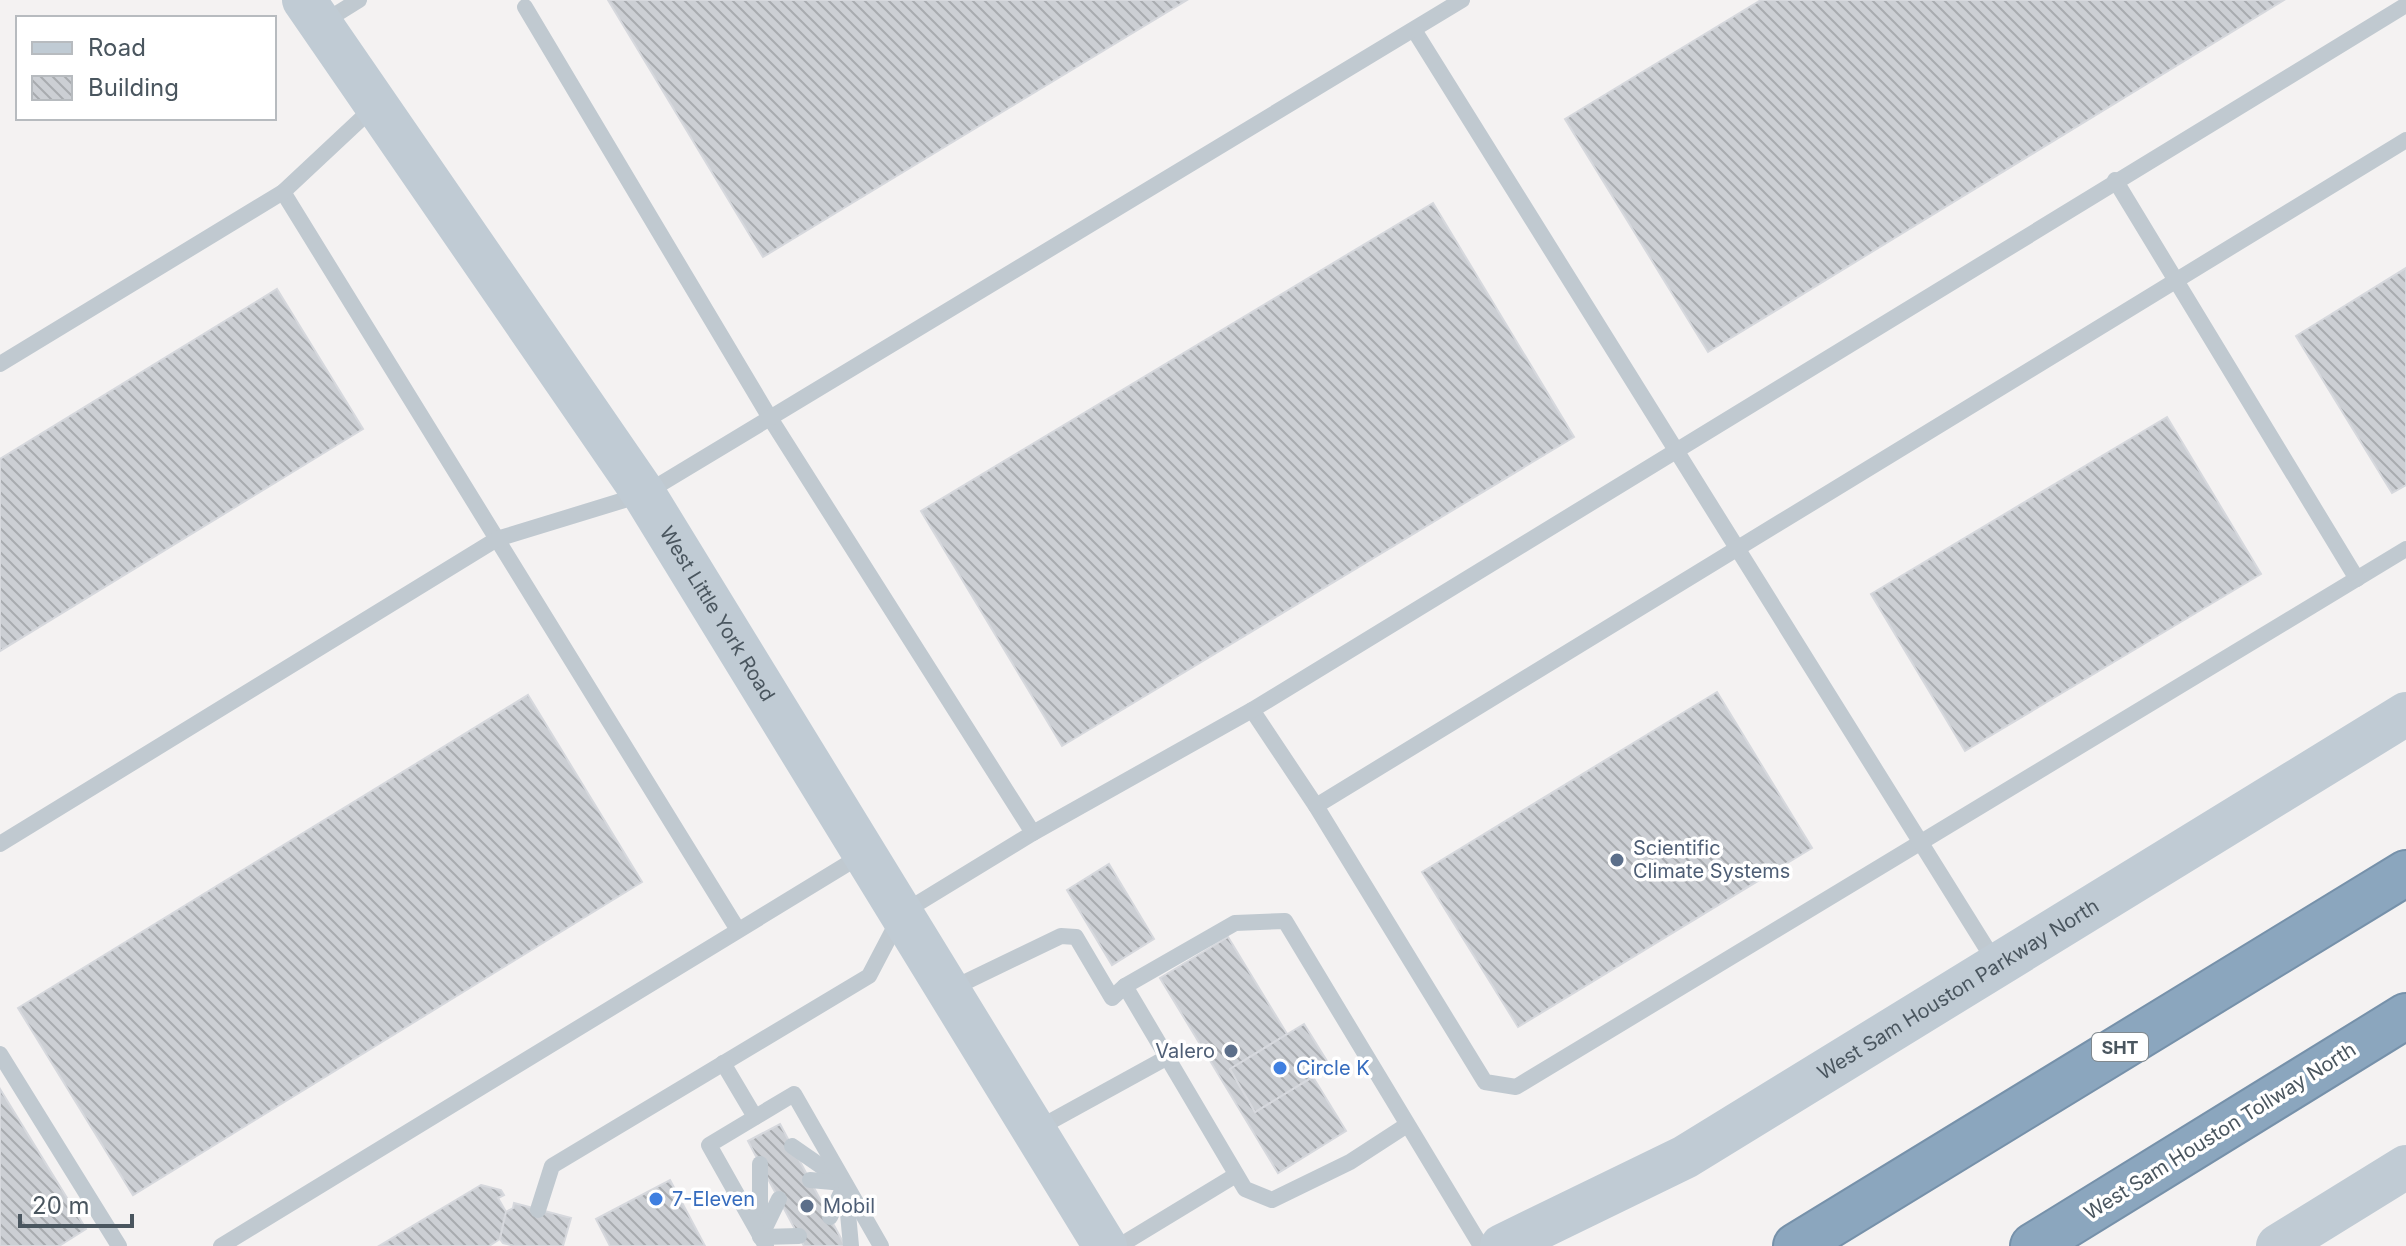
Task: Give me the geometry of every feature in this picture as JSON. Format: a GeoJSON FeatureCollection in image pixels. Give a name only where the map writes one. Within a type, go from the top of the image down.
{"type":"FeatureCollection","features":[{"type":"Feature","properties":{"kind":"highway","name":"SHT"},"geometry":{"type":"LineString","coordinates":[[1796,1246],[2406,873]]}},
{"type":"Feature","properties":{"kind":"highway","name":"West Sam Houston Tollway North"},"geometry":{"type":"LineString","coordinates":[[2033,1246],[2406,1016]]}},
{"type":"Feature","properties":{"kind":"main road","name":"West Little York Road"},"geometry":{"type":"LineString","coordinates":[[312,12],[644,494],[1105,1246]]}},
{"type":"Feature","properties":{"kind":"main road","name":"West Sam Houston Parkway North"},"geometry":{"type":"LineString","coordinates":[[1502,1246],[1685,1157],[2406,714]]}},
{"type":"Feature","properties":{"kind":"main road"},"geometry":{"type":"LineString","coordinates":[[2278,1246],[2403,1175]]}},
{"type":"Feature","properties":{"kind":"lane"},"geometry":{"type":"LineString","coordinates":[[312,12],[359,0]]}},
{"type":"Feature","properties":{"kind":"lane"},"geometry":{"type":"LineString","coordinates":[[0,844],[497,539],[644,494],[1462,0]]}},
{"type":"Feature","properties":{"kind":"lane"},"geometry":{"type":"LineString","coordinates":[[538,1210],[552,1166],[869,976],[902,913],[1033,833],[1252,710],[2406,5]]}},
{"type":"Feature","properties":{"kind":"lane"},"geometry":{"type":"LineString","coordinates":[[525,7],[770,418],[1033,833]]}},
{"type":"Feature","properties":{"kind":"lane"},"geometry":{"type":"LineString","coordinates":[[1414,30],[1998,966]]}},
{"type":"Feature","properties":{"kind":"lane"},"geometry":{"type":"LineString","coordinates":[[0,364],[283,192],[377,105]]}},
{"type":"Feature","properties":{"kind":"lane"},"geometry":{"type":"LineString","coordinates":[[1316,806],[2406,140]]}},
{"type":"Feature","properties":{"kind":"lane"},"geometry":{"type":"LineString","coordinates":[[2115,180],[2357,579]]}},
{"type":"Feature","properties":{"kind":"lane"},"geometry":{"type":"LineString","coordinates":[[283,192],[738,930]]}},
{"type":"Feature","properties":{"kind":"lane"},"geometry":{"type":"LineString","coordinates":[[1252,710],[1316,806],[1485,1082],[1516,1087],[2406,549]]}},
{"type":"Feature","properties":{"kind":"lane"},"geometry":{"type":"LineString","coordinates":[[221,1246],[865,853]]}},
{"type":"Feature","properties":{"kind":"lane"},"geometry":{"type":"LineString","coordinates":[[950,990],[1061,936],[1076,937],[1112,998],[1125,986],[1235,923],[1285,921],[1481,1246]]}},
{"type":"Feature","properties":{"kind":"lane"},"geometry":{"type":"LineString","coordinates":[[1125,986],[1245,1189],[1272,1200],[1350,1162],[1407,1125]]}},
{"type":"Feature","properties":{"kind":"lane"},"geometry":{"type":"LineString","coordinates":[[0,1054],[119,1246]]}},
{"type":"Feature","properties":{"kind":"lane"},"geometry":{"type":"LineString","coordinates":[[1035,1130],[1166,1058]]}},
{"type":"Feature","properties":{"kind":"lane"},"geometry":{"type":"LineString","coordinates":[[723,1063],[755,1117]]}},
{"type":"Feature","properties":{"kind":"lane"},"geometry":{"type":"LineString","coordinates":[[767,1243],[709,1145],[794,1094],[881,1246]]}},
{"type":"Feature","properties":{"kind":"lane"},"geometry":{"type":"LineString","coordinates":[[792,1146],[846,1183]]}},
{"type":"Feature","properties":{"kind":"lane"},"geometry":{"type":"LineString","coordinates":[[760,1164],[767,1243]]}},
{"type":"Feature","properties":{"kind":"lane"},"geometry":{"type":"LineString","coordinates":[[1119,1246],[1236,1175]]}},
{"type":"Feature","properties":{"kind":"lane"},"geometry":{"type":"LineString","coordinates":[[810,1180],[846,1183]]}},
{"type":"Feature","properties":{"kind":"lane"},"geometry":{"type":"LineString","coordinates":[[830,1217],[846,1183]]}},
{"type":"Feature","properties":{"kind":"lane"},"geometry":{"type":"LineString","coordinates":[[846,1183],[851,1246]]}},
{"type":"Feature","properties":{"kind":"lane"},"geometry":{"type":"LineString","coordinates":[[767,1243],[779,1199]]}},
{"type":"Feature","properties":{"kind":"lane"},"geometry":{"type":"LineString","coordinates":[[767,1243],[799,1236]]}},
{"type":"Feature","properties":{"kind":"building"},"geometry":{"type":"Polygon","coordinates":[[[608,0],[1187,0],[763,257],[608,0]]]}},
{"type":"Feature","properties":{"kind":"building"},"geometry":{"type":"Polygon","coordinates":[[[1761,0],[2284,0],[1708,352],[1565,119],[1761,0]]]}},
{"type":"Feature","properties":{"kind":"building"},"geometry":{"type":"Polygon","coordinates":[[[1433,203],[1574,437],[1062,746],[921,511],[1433,203]]]}},
{"type":"Feature","properties":{"kind":"building"},"geometry":{"type":"Polygon","coordinates":[[[2406,268],[2406,485],[2392,493],[2296,336],[2406,268]]]}},
{"type":"Feature","properties":{"kind":"building"},"geometry":{"type":"Polygon","coordinates":[[[277,289],[363,429],[0,651],[0,459],[277,289]]]}},
{"type":"Feature","properties":{"kind":"building"},"geometry":{"type":"Polygon","coordinates":[[[2167,417],[2261,574],[1965,751],[1871,594],[2167,417]]]}},
{"type":"Feature","properties":{"kind":"building","name":"Scientific Climate Systems"},"geometry":{"type":"Polygon","coordinates":[[[1717,692],[1812,848],[1518,1027],[1422,872],[1717,692]]]}},
{"type":"Feature","properties":{"kind":"building"},"geometry":{"type":"Polygon","coordinates":[[[528,695],[642,882],[133,1195],[18,1008],[528,695]]]}},
{"type":"Feature","properties":{"kind":"building"},"geometry":{"type":"Polygon","coordinates":[[[1109,864],[1154,939],[1112,965],[1067,890],[1109,864]]]}},
{"type":"Feature","properties":{"kind":"building","name":"Valero"},"geometry":{"type":"Polygon","coordinates":[[[1228,937],[1287,1034],[1230,1069],[1255,1112],[1313,1077],[1346,1131],[1278,1173],[1160,978],[1228,937]]]}},
{"type":"Feature","properties":{"kind":"building","name":"Circle K"},"geometry":{"type":"Polygon","coordinates":[[[1304,1024],[1330,1066],[1255,1112],[1230,1069],[1304,1024]]]}},
{"type":"Feature","properties":{"kind":"building"},"geometry":{"type":"Polygon","coordinates":[[[0,1089],[86,1229],[59,1246],[0,1246],[0,1089]]]}},
{"type":"Feature","properties":{"kind":"building"},"geometry":{"type":"Polygon","coordinates":[[[780,1124],[845,1246],[804,1246],[760,1164],[748,1141],[780,1124]]]}},
{"type":"Feature","properties":{"kind":"building","name":"7-Eleven"},"geometry":{"type":"Polygon","coordinates":[[[670,1180],[705,1246],[610,1246],[596,1219],[670,1180]]]}},
{"type":"Feature","properties":{"kind":"building"},"geometry":{"type":"Polygon","coordinates":[[[481,1185],[501,1190],[504,1195],[498,1198],[506,1212],[500,1239],[489,1246],[379,1246],[481,1185]]]}},
{"type":"Feature","properties":{"kind":"building"},"geometry":{"type":"Polygon","coordinates":[[[514,1203],[571,1218],[563,1246],[503,1243],[500,1239],[506,1212],[513,1208],[514,1203]]]}},
{"type":"Feature","properties":{"kind":"place","name":"Scientific Climate Systems"},"geometry":{"type":"Point","coordinates":[1617,860]}},
{"type":"Feature","properties":{"kind":"place","name":"Valero"},"geometry":{"type":"Point","coordinates":[1231,1051]}},
{"type":"Feature","properties":{"kind":"place","name":"Circle K"},"geometry":{"type":"Point","coordinates":[1280,1068]}},
{"type":"Feature","properties":{"kind":"place","name":"7-Eleven"},"geometry":{"type":"Point","coordinates":[656,1199]}},
{"type":"Feature","properties":{"kind":"place","name":"Mobil"},"geometry":{"type":"Point","coordinates":[807,1206]}}]}
